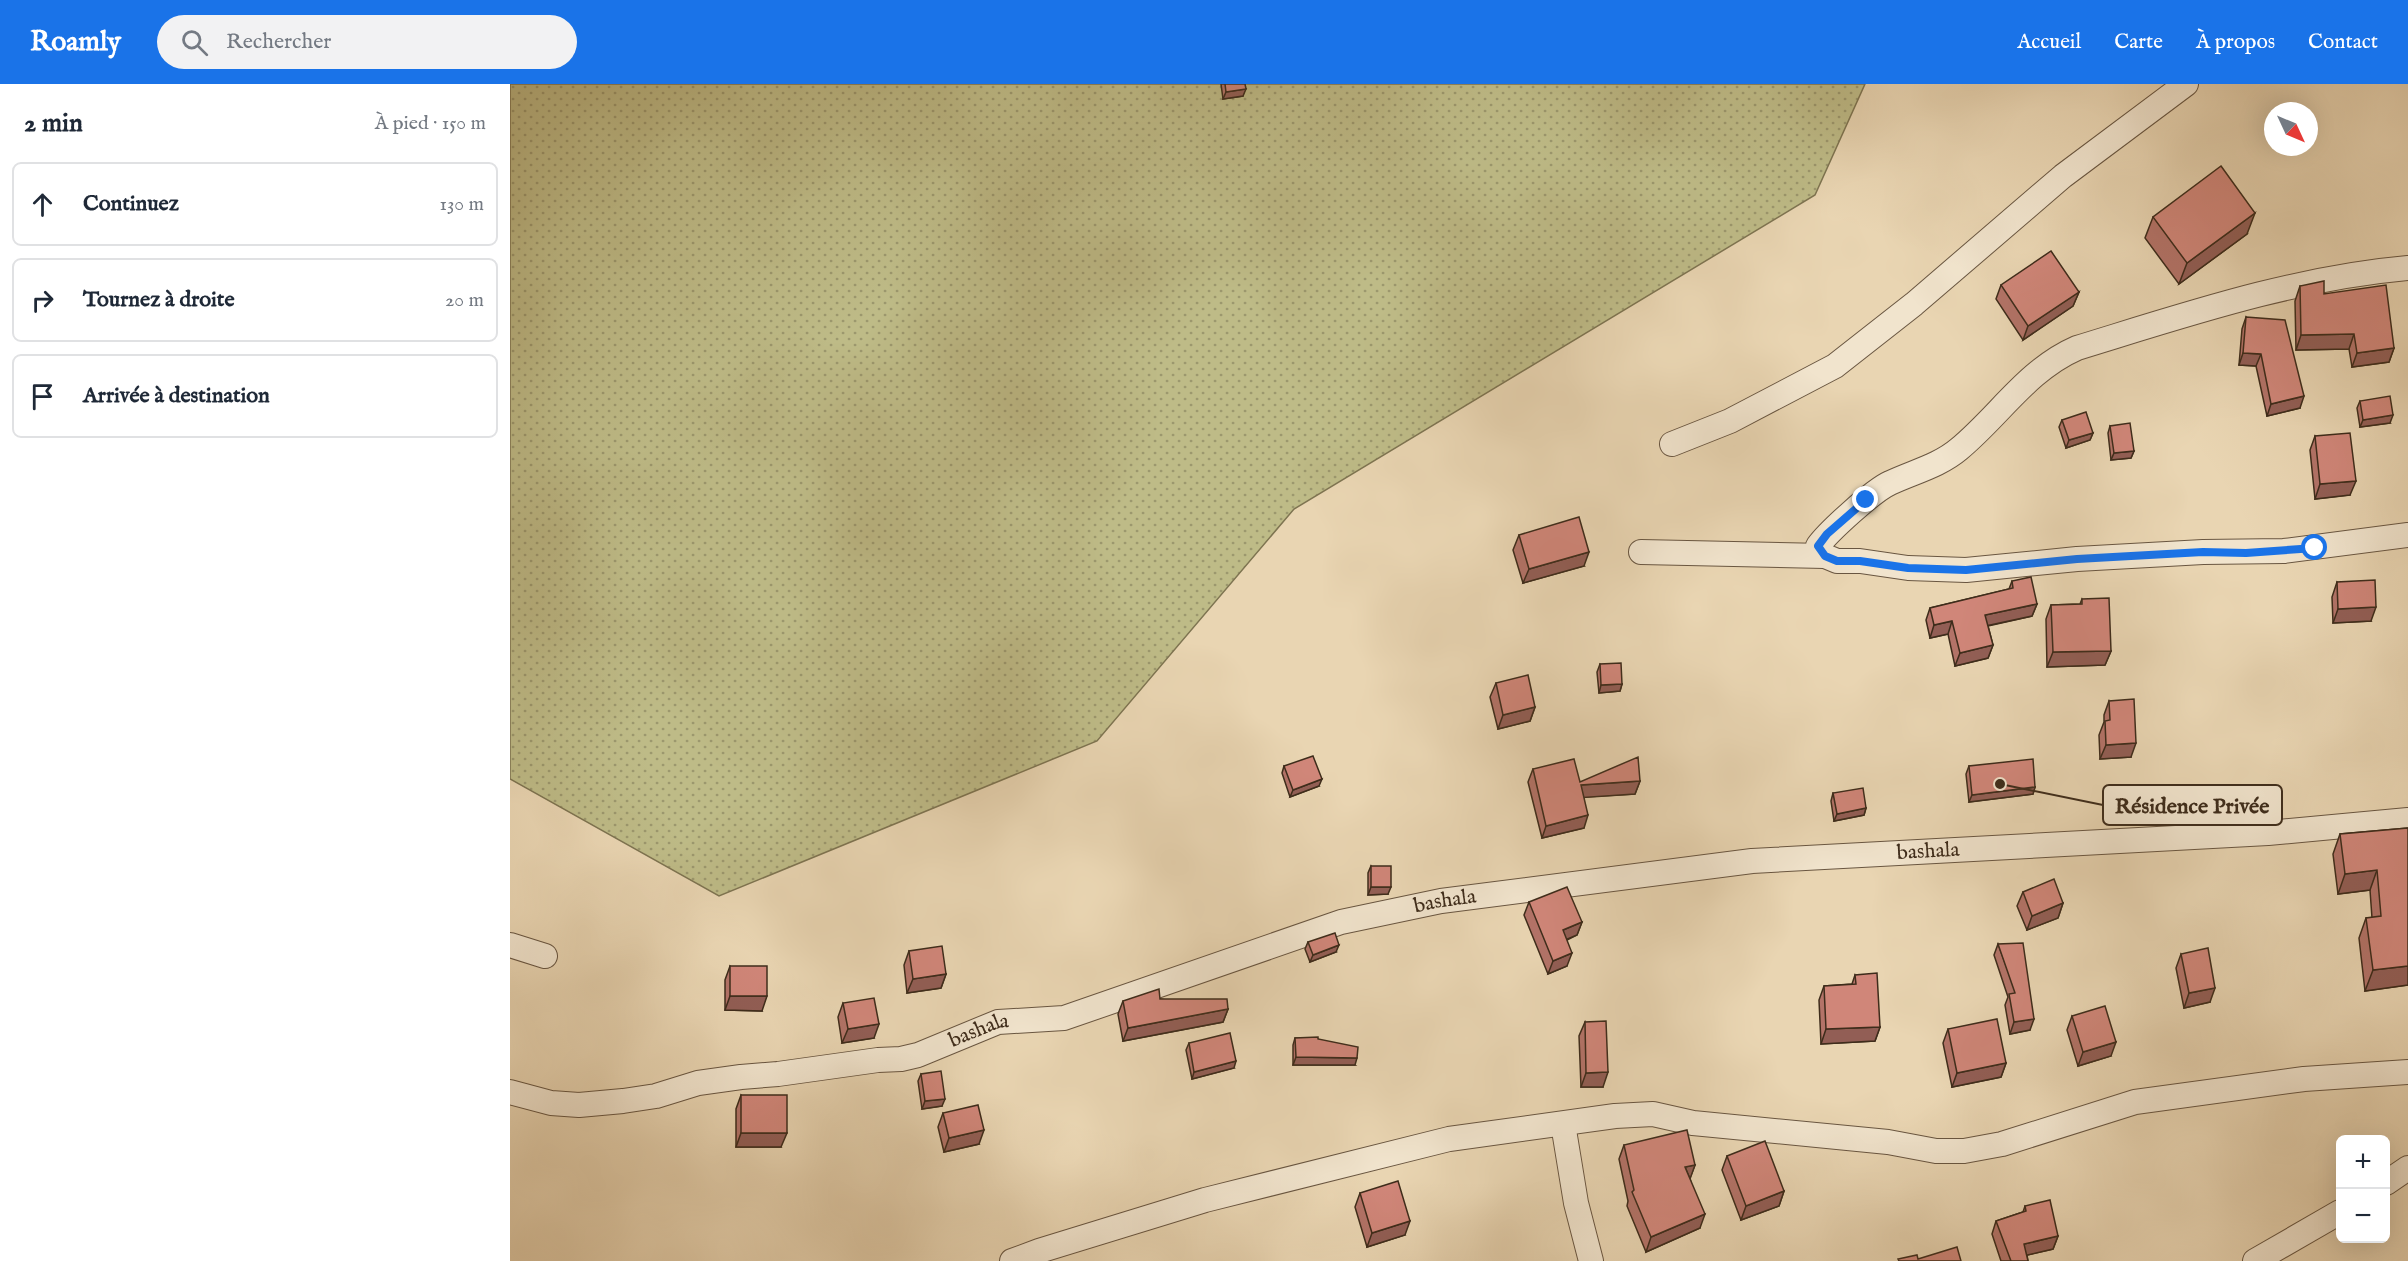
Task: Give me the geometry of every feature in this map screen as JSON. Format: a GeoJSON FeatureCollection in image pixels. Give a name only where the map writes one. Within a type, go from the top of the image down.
{"type":"FeatureCollection","features":[{"type":"Feature","properties":{"kind":"street"},"geometry":{"type":"LineString","coordinates":[[1672,444],[1730,421],[1835,366],[1914,304],[2063,176],[2186,84]]}},
{"type":"Feature","properties":{"kind":"street"},"geometry":{"type":"LineString","coordinates":[[1825,556],[1818,546],[1827,534],[1887,484],[1943,460],[1959,450],[2012,395],[2056,357],[2077,348],[2225,302],[2324,280],[2408,268]]}},
{"type":"Feature","properties":{"kind":"street"},"geometry":{"type":"LineString","coordinates":[[1641,552],[1825,556],[1837,561],[1860,561],[1908,568],[1966,570],[2077,559],[2203,552],[2284,551],[2408,535]]}},
{"type":"Feature","properties":{"kind":"street","name":"bashala"},"geometry":{"type":"LineString","coordinates":[[510,1092],[551,1103],[579,1105],[656,1096],[698,1083],[901,1059],[918,1055],[998,1022],[1064,1018],[1341,922],[1441,901],[1752,861],[2268,834],[2408,820]]}},
{"type":"Feature","properties":{"kind":"street"},"geometry":{"type":"LineString","coordinates":[[510,945],[545,956]]}},
{"type":"Feature","properties":{"kind":"street"},"geometry":{"type":"LineString","coordinates":[[1012,1261],[1205,1200],[1449,1139],[1615,1116],[1653,1114],[1693,1123],[1888,1142],[1936,1151],[1964,1151],[2002,1144],[2135,1102],[2304,1079],[2408,1072]]}},
{"type":"Feature","properties":{"kind":"street"},"geometry":{"type":"LineString","coordinates":[[1563,1124],[1576,1203],[1591,1261]]}},
{"type":"Feature","properties":{"kind":"street"},"geometry":{"type":"LineString","coordinates":[[2390,1181],[2408,1168]]}},
{"type":"Feature","properties":{"kind":"street"},"geometry":{"type":"LineString","coordinates":[[2255,1261],[2336,1214]]}},
{"type":"Feature","properties":{"kind":"shaded area"},"geometry":{"type":"Polygon","coordinates":[[[510,84],[1865,84],[1815,195],[1294,509],[1097,741],[719,896],[510,779],[510,84]]]}},
{"type":"Feature","properties":{"kind":"building"},"geometry":{"type":"Polygon","coordinates":[[[1225,84],[1245,84],[1246,89],[1226,92],[1225,84]]]}},
{"type":"Feature","properties":{"kind":"building"},"geometry":{"type":"Polygon","coordinates":[[[2221,166],[2255,213],[2187,263],[2153,217],[2221,166]]]}},
{"type":"Feature","properties":{"kind":"building"},"geometry":{"type":"Polygon","coordinates":[[[2051,251],[2079,292],[2028,326],[2001,285],[2051,251]]]}},
{"type":"Feature","properties":{"kind":"building"},"geometry":{"type":"Polygon","coordinates":[[[2324,281],[2324,294],[2386,285],[2394,348],[2357,353],[2354,334],[2301,335],[2300,286],[2324,281]]]}},
{"type":"Feature","properties":{"kind":"building"},"geometry":{"type":"Polygon","coordinates":[[[2246,317],[2285,320],[2304,396],[2271,404],[2261,354],[2243,353],[2246,317]]]}},
{"type":"Feature","properties":{"kind":"building"},"geometry":{"type":"Polygon","coordinates":[[[2390,396],[2393,415],[2363,420],[2360,401],[2390,396]]]}},
{"type":"Feature","properties":{"kind":"building"},"geometry":{"type":"Polygon","coordinates":[[[2086,412],[2093,433],[2069,440],[2062,420],[2086,412]]]}},
{"type":"Feature","properties":{"kind":"building"},"geometry":{"type":"Polygon","coordinates":[[[2130,423],[2134,451],[2114,453],[2110,426],[2130,423]]]}},
{"type":"Feature","properties":{"kind":"building"},"geometry":{"type":"Polygon","coordinates":[[[2350,433],[2356,481],[2320,484],[2315,436],[2350,433]]]}},
{"type":"Feature","properties":{"kind":"building"},"geometry":{"type":"Polygon","coordinates":[[[1579,517],[1589,552],[1529,569],[1519,535],[1579,517]]]}},
{"type":"Feature","properties":{"kind":"building"},"geometry":{"type":"Polygon","coordinates":[[[2031,577],[2037,604],[1985,615],[1993,645],[1960,653],[1952,621],[1934,625],[1930,608],[2013,588],[2012,581],[2031,577]]]}},
{"type":"Feature","properties":{"kind":"building"},"geometry":{"type":"Polygon","coordinates":[[[2375,580],[2376,607],[2338,609],[2337,582],[2375,580]]]}},
{"type":"Feature","properties":{"kind":"building"},"geometry":{"type":"Polygon","coordinates":[[[2109,598],[2111,651],[2053,652],[2051,605],[2082,604],[2082,599],[2109,598]]]}},
{"type":"Feature","properties":{"kind":"building"},"geometry":{"type":"Polygon","coordinates":[[[1621,663],[1622,684],[1601,685],[1600,664],[1621,663]]]}},
{"type":"Feature","properties":{"kind":"building"},"geometry":{"type":"Polygon","coordinates":[[[1528,675],[1535,707],[1503,715],[1496,683],[1528,675]]]}},
{"type":"Feature","properties":{"kind":"building"},"geometry":{"type":"Polygon","coordinates":[[[2134,699],[2136,743],[2106,745],[2105,721],[2110,720],[2109,701],[2134,699]]]}},
{"type":"Feature","properties":{"kind":"building"},"geometry":{"type":"Polygon","coordinates":[[[1313,756],[1322,779],[1293,790],[1284,766],[1313,756]]]}},
{"type":"Feature","properties":{"kind":"building"},"geometry":{"type":"Polygon","coordinates":[[[1638,757],[1640,781],[1581,785],[1588,815],[1546,826],[1533,769],[1574,759],[1580,782],[1638,757]]]}},
{"type":"Feature","properties":{"kind":"building"},"geometry":{"type":"Polygon","coordinates":[[[2033,759],[2035,787],[1972,795],[1969,766],[2033,759]]]}},
{"type":"Feature","properties":{"kind":"building"},"geometry":{"type":"Polygon","coordinates":[[[1863,788],[1866,808],[1837,814],[1833,793],[1863,788]]]}},
{"type":"Feature","properties":{"kind":"building"},"geometry":{"type":"Polygon","coordinates":[[[2408,828],[2408,966],[2373,970],[2366,918],[2381,916],[2377,870],[2345,874],[2340,834],[2408,828]]]}},
{"type":"Feature","properties":{"kind":"building"},"geometry":{"type":"Polygon","coordinates":[[[1371,866],[1391,866],[1391,887],[1371,887],[1371,866]]]}},
{"type":"Feature","properties":{"kind":"building"},"geometry":{"type":"Polygon","coordinates":[[[2054,879],[2063,903],[2032,916],[2023,892],[2054,879]]]}},
{"type":"Feature","properties":{"kind":"building"},"geometry":{"type":"Polygon","coordinates":[[[1567,887],[1582,922],[1563,930],[1572,953],[1553,961],[1529,902],[1567,887]]]}},
{"type":"Feature","properties":{"kind":"building"},"geometry":{"type":"Polygon","coordinates":[[[1335,933],[1339,945],[1313,955],[1308,942],[1335,933]]]}},
{"type":"Feature","properties":{"kind":"building"},"geometry":{"type":"Polygon","coordinates":[[[2023,943],[2034,1019],[2014,1022],[2009,994],[2015,993],[1998,944],[2023,943]]]}},
{"type":"Feature","properties":{"kind":"building"},"geometry":{"type":"Polygon","coordinates":[[[942,946],[946,974],[913,979],[909,951],[942,946]]]}},
{"type":"Feature","properties":{"kind":"building"},"geometry":{"type":"Polygon","coordinates":[[[2208,948],[2215,988],[2189,993],[2181,954],[2208,948]]]}},
{"type":"Feature","properties":{"kind":"building"},"geometry":{"type":"Polygon","coordinates":[[[730,966],[767,966],[767,996],[730,996],[730,966]]]}},
{"type":"Feature","properties":{"kind":"building"},"geometry":{"type":"Polygon","coordinates":[[[1877,973],[1880,1027],[1826,1029],[1824,986],[1856,984],[1855,975],[1877,973]]]}},
{"type":"Feature","properties":{"kind":"building"},"geometry":{"type":"Polygon","coordinates":[[[1159,989],[1160,999],[1227,999],[1228,1009],[1128,1028],[1123,1001],[1159,989]]]}},
{"type":"Feature","properties":{"kind":"building"},"geometry":{"type":"Polygon","coordinates":[[[874,998],[879,1024],[848,1029],[843,1003],[874,998]]]}},
{"type":"Feature","properties":{"kind":"building"},"geometry":{"type":"Polygon","coordinates":[[[2105,1006],[2116,1042],[2083,1052],[2072,1016],[2105,1006]]]}},
{"type":"Feature","properties":{"kind":"building"},"geometry":{"type":"Polygon","coordinates":[[[1997,1019],[2006,1063],[1957,1073],[1948,1029],[1997,1019]]]}},
{"type":"Feature","properties":{"kind":"building"},"geometry":{"type":"Polygon","coordinates":[[[1606,1021],[1608,1072],[1586,1073],[1585,1022],[1606,1021]]]}},
{"type":"Feature","properties":{"kind":"building"},"geometry":{"type":"Polygon","coordinates":[[[1230,1033],[1236,1061],[1194,1072],[1189,1043],[1230,1033]]]}},
{"type":"Feature","properties":{"kind":"building"},"geometry":{"type":"Polygon","coordinates":[[[1318,1037],[1318,1039],[1358,1047],[1357,1058],[1296,1057],[1295,1038],[1318,1037]]]}},
{"type":"Feature","properties":{"kind":"building"},"geometry":{"type":"Polygon","coordinates":[[[941,1071],[945,1099],[925,1101],[921,1074],[941,1071]]]}},
{"type":"Feature","properties":{"kind":"building"},"geometry":{"type":"Polygon","coordinates":[[[741,1095],[787,1095],[787,1133],[741,1133],[741,1095]]]}},
{"type":"Feature","properties":{"kind":"building"},"geometry":{"type":"Polygon","coordinates":[[[978,1105],[984,1130],[949,1138],[943,1113],[978,1105]]]}},
{"type":"Feature","properties":{"kind":"building"},"geometry":{"type":"Polygon","coordinates":[[[1687,1130],[1695,1165],[1685,1167],[1705,1214],[1651,1237],[1632,1192],[1634,1190],[1624,1145],[1687,1130]]]}},
{"type":"Feature","properties":{"kind":"building"},"geometry":{"type":"Polygon","coordinates":[[[1765,1141],[1784,1191],[1746,1206],[1727,1156],[1765,1141]]]}},
{"type":"Feature","properties":{"kind":"building"},"geometry":{"type":"Polygon","coordinates":[[[1398,1181],[1410,1221],[1372,1233],[1360,1193],[1398,1181]]]}},
{"type":"Feature","properties":{"kind":"building"},"geometry":{"type":"Polygon","coordinates":[[[2050,1200],[2058,1236],[2024,1244],[2028,1261],[2011,1261],[1996,1221],[2026,1211],[2025,1206],[2050,1200]]]}},
{"type":"Feature","properties":{"kind":"building"},"geometry":{"type":"Polygon","coordinates":[[[1957,1247],[1961,1261],[1899,1261],[1898,1259],[1917,1255],[1918,1259],[1957,1247]]]}},
{"type":"Feature","properties":{"kind":"place","name":"Résidence Privée"},"geometry":{"type":"Point","coordinates":[2000,784]}},
{"type":"Feature","properties":{"kind":"route"},"geometry":{"type":"LineString","coordinates":[[1866,500],[1846,520],[1827,534],[1818,546],[1825,556],[1837,561],[1860,561],[1908,568],[1966,570],[2077,559],[2203,552],[2246,553],[2315,548]]}}]}
